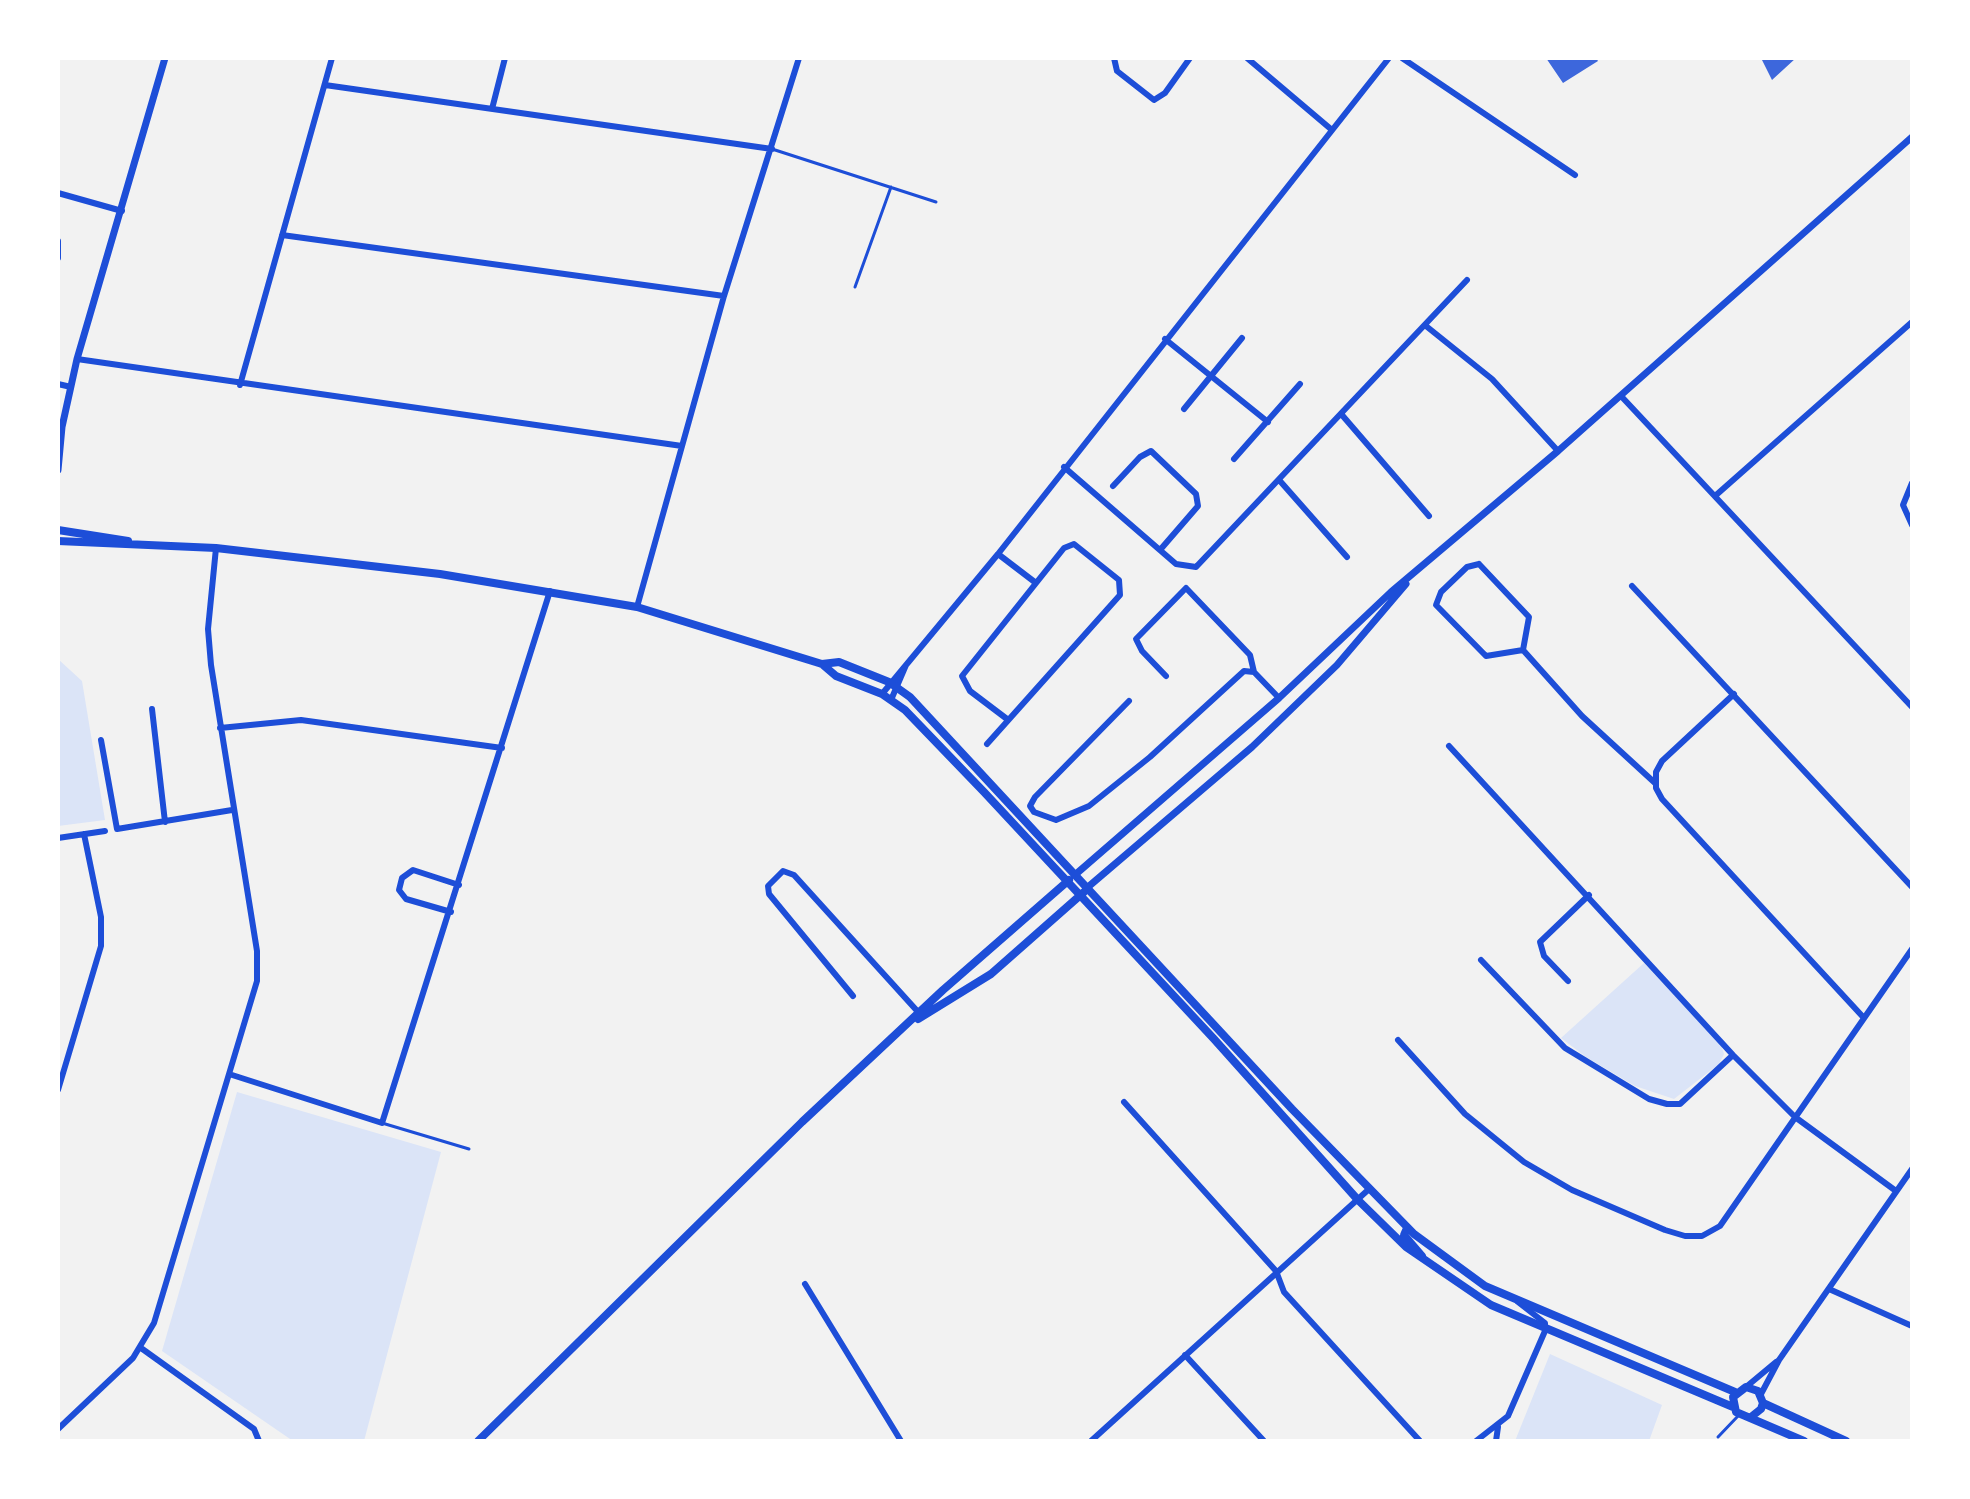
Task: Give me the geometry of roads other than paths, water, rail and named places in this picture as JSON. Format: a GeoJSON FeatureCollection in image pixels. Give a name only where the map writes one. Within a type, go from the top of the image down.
{"type":"FeatureCollection","features":[{"type":"Feature","properties":{"kind":"main road"},"geometry":{"type":"LineString","coordinates":[[58,530],[550,591],[637,607],[822,664],[836,676],[882,694],[905,710],[1081,895],[1358,1200],[1427,1264],[1478,1299],[1545,1331],[1733,1407],[1741,1416],[1751,1417],[1804,1441]]}},
{"type":"Feature","properties":{"kind":"main road"},"geometry":{"type":"LineString","coordinates":[[58,541],[95,544],[129,541]]}},
{"type":"Feature","properties":{"kind":"main road"},"geometry":{"type":"LineString","coordinates":[[822,664],[839,662],[889,682],[898,689],[1407,1228],[1476,1280],[1735,1392],[1746,1387],[1846,1441]]}},
{"type":"Feature","properties":{"kind":"main road"},"geometry":{"type":"LineString","coordinates":[[478,1441],[735,1186],[919,1013],[1076,874]]}},
{"type":"Feature","properties":{"kind":"main road"},"geometry":{"type":"LineString","coordinates":[[910,1024],[991,974],[1088,887]]}},
{"type":"Feature","properties":{"kind":"main road"},"geometry":{"type":"LineString","coordinates":[[1407,1228],[1404,1235],[1427,1264]]}},
{"type":"Feature","properties":{"kind":"main road"},"geometry":{"type":"LineString","coordinates":[[1733,1407],[1735,1392]]}},
{"type":"Feature","properties":{"kind":"main road"},"geometry":{"type":"LineString","coordinates":[[1751,1417],[1761,1409],[1762,1398]]}},
{"type":"Feature","properties":{"kind":"street"},"geometry":{"type":"LineString","coordinates":[[58,470],[77,359],[165,58]]}},
{"type":"Feature","properties":{"kind":"street"},"geometry":{"type":"LineString","coordinates":[[240,385],[332,58]]}},
{"type":"Feature","properties":{"kind":"street"},"geometry":{"type":"LineString","coordinates":[[492,109],[505,58]]}},
{"type":"Feature","properties":{"kind":"street"},"geometry":{"type":"LineString","coordinates":[[637,607],[724,296],[799,58]]}},
{"type":"Feature","properties":{"kind":"street"},"geometry":{"type":"LineString","coordinates":[[1114,58],[1117,71],[1154,100],[1165,93],[1190,58]]}},
{"type":"Feature","properties":{"kind":"street"},"geometry":{"type":"LineString","coordinates":[[1247,58],[1332,130]]}},
{"type":"Feature","properties":{"kind":"street"},"geometry":{"type":"LineString","coordinates":[[882,694],[998,554],[1389,58]]}},
{"type":"Feature","properties":{"kind":"street"},"geometry":{"type":"LineString","coordinates":[[1402,58],[1575,175]]}},
{"type":"Feature","properties":{"kind":"street"},"geometry":{"type":"LineString","coordinates":[[325,85],[772,149]]}},
{"type":"Feature","properties":{"kind":"street"},"geometry":{"type":"LineString","coordinates":[[1076,874],[1279,698],[1384,598],[1407,582],[1621,396],[1912,137]]}},
{"type":"Feature","properties":{"kind":"street"},"geometry":{"type":"LineString","coordinates":[[58,193],[122,211]]}},
{"type":"Feature","properties":{"kind":"street"},"geometry":{"type":"LineString","coordinates":[[282,235],[724,296]]}},
{"type":"Feature","properties":{"kind":"street"},"geometry":{"type":"LineString","coordinates":[[58,241],[58,258]]}},
{"type":"Feature","properties":{"kind":"street"},"geometry":{"type":"LineString","coordinates":[[1064,467],[1176,564],[1196,567],[1467,280]]}},
{"type":"Feature","properties":{"kind":"street"},"geometry":{"type":"LineString","coordinates":[[1715,496],[1912,322]]}},
{"type":"Feature","properties":{"kind":"street"},"geometry":{"type":"LineString","coordinates":[[1426,326],[1492,379],[1558,451]]}},
{"type":"Feature","properties":{"kind":"street"},"geometry":{"type":"LineString","coordinates":[[1184,409],[1242,338]]}},
{"type":"Feature","properties":{"kind":"street"},"geometry":{"type":"LineString","coordinates":[[1165,339],[1268,422]]}},
{"type":"Feature","properties":{"kind":"street"},"geometry":{"type":"LineString","coordinates":[[77,359],[240,385],[682,446]]}},
{"type":"Feature","properties":{"kind":"street"},"geometry":{"type":"LineString","coordinates":[[58,384],[71,387]]}},
{"type":"Feature","properties":{"kind":"street"},"geometry":{"type":"LineString","coordinates":[[1234,459],[1300,384]]}},
{"type":"Feature","properties":{"kind":"street"},"geometry":{"type":"LineString","coordinates":[[1621,396],[1912,707]]}},
{"type":"Feature","properties":{"kind":"street"},"geometry":{"type":"LineString","coordinates":[[1342,415],[1429,516]]}},
{"type":"Feature","properties":{"kind":"street"},"geometry":{"type":"LineString","coordinates":[[1113,486],[1140,457],[1151,451],[1196,494],[1198,506],[1160,550]]}},
{"type":"Feature","properties":{"kind":"street"},"geometry":{"type":"LineString","coordinates":[[1280,481],[1347,557]]}},
{"type":"Feature","properties":{"kind":"street"},"geometry":{"type":"LineString","coordinates":[[1912,483],[1903,505],[1912,525]]}},
{"type":"Feature","properties":{"kind":"street"},"geometry":{"type":"LineString","coordinates":[[987,744],[1120,595],[1122,587],[1116,577],[1071,543],[962,676],[970,691],[1007,719]]}},
{"type":"Feature","properties":{"kind":"street"},"geometry":{"type":"LineString","coordinates":[[58,1429],[141,1348],[163,1297],[257,981],[258,966],[232,810],[208,629],[216,548]]}},
{"type":"Feature","properties":{"kind":"street"},"geometry":{"type":"LineString","coordinates":[[998,554],[1036,583]]}},
{"type":"Feature","properties":{"kind":"street"},"geometry":{"type":"LineString","coordinates":[[1471,565],[1484,567],[1529,617],[1523,650],[1492,657],[1480,653],[1438,610],[1437,597],[1471,565]]}},
{"type":"Feature","properties":{"kind":"street"},"geometry":{"type":"LineString","coordinates":[[1088,887],[1197,796],[1327,676],[1407,582]]}},
{"type":"Feature","properties":{"kind":"street"},"geometry":{"type":"LineString","coordinates":[[1632,586],[1912,887]]}},
{"type":"Feature","properties":{"kind":"street"},"geometry":{"type":"LineString","coordinates":[[1166,676],[1142,651],[1136,639],[1186,588],[1250,655],[1254,672],[1279,698]]}},
{"type":"Feature","properties":{"kind":"street"},"geometry":{"type":"LineString","coordinates":[[229,1074],[382,1123],[550,591]]}},
{"type":"Feature","properties":{"kind":"street"},"geometry":{"type":"LineString","coordinates":[[1523,650],[1582,716],[1655,783],[1662,799],[1864,1018]]}},
{"type":"Feature","properties":{"kind":"street"},"geometry":{"type":"LineString","coordinates":[[891,700],[907,662]]}},
{"type":"Feature","properties":{"kind":"street"},"geometry":{"type":"LineString","coordinates":[[1129,701],[1035,797],[1030,806],[1034,812],[1056,820],[1089,806],[1150,757],[1244,671],[1254,672]]}},
{"type":"Feature","properties":{"kind":"street"},"geometry":{"type":"LineString","coordinates":[[1655,783],[1662,761],[1734,694]]}},
{"type":"Feature","properties":{"kind":"street"},"geometry":{"type":"LineString","coordinates":[[152,709],[165,822]]}},
{"type":"Feature","properties":{"kind":"street"},"geometry":{"type":"LineString","coordinates":[[220,728],[301,720],[502,748]]}},
{"type":"Feature","properties":{"kind":"street"},"geometry":{"type":"LineString","coordinates":[[101,740],[117,829],[232,810]]}},
{"type":"Feature","properties":{"kind":"street"},"geometry":{"type":"LineString","coordinates":[[1449,746],[1733,1055],[1795,1117],[1896,1191]]}},
{"type":"Feature","properties":{"kind":"street"},"geometry":{"type":"LineString","coordinates":[[58,838],[105,831]]}},
{"type":"Feature","properties":{"kind":"street"},"geometry":{"type":"LineString","coordinates":[[58,1090],[101,946],[101,917],[84,834]]}},
{"type":"Feature","properties":{"kind":"street"},"geometry":{"type":"LineString","coordinates":[[451,912],[406,899],[399,890],[402,878],[413,870],[459,885]]}},
{"type":"Feature","properties":{"kind":"street"},"geometry":{"type":"LineString","coordinates":[[853,996],[769,894],[768,886],[783,871],[794,875],[919,1013]]}},
{"type":"Feature","properties":{"kind":"street"},"geometry":{"type":"LineString","coordinates":[[1568,981],[1544,956],[1540,942],[1589,895]]}},
{"type":"Feature","properties":{"kind":"street"},"geometry":{"type":"LineString","coordinates":[[1398,1040],[1465,1114],[1524,1162],[1572,1190],[1685,1236],[1709,1234],[1720,1226],[1912,949]]}},
{"type":"Feature","properties":{"kind":"street"},"geometry":{"type":"LineString","coordinates":[[1481,960],[1565,1048],[1649,1099],[1680,1104],[1733,1055]]}},
{"type":"Feature","properties":{"kind":"street"},"geometry":{"type":"LineString","coordinates":[[1124,1102],[1276,1271],[1284,1292],[1420,1441]]}},
{"type":"Feature","properties":{"kind":"street"},"geometry":{"type":"LineString","coordinates":[[1762,1398],[1779,1360],[1912,1169]]}},
{"type":"Feature","properties":{"kind":"street"},"geometry":{"type":"LineString","coordinates":[[1091,1441],[1368,1190]]}},
{"type":"Feature","properties":{"kind":"street"},"geometry":{"type":"LineString","coordinates":[[805,1284],[901,1441]]}},
{"type":"Feature","properties":{"kind":"street"},"geometry":{"type":"LineString","coordinates":[[1829,1289],[1912,1326]]}},
{"type":"Feature","properties":{"kind":"street"},"geometry":{"type":"LineString","coordinates":[[1476,1441],[1498,1427],[1511,1411],[1545,1331],[1545,1323],[1514,1298]]}},
{"type":"Feature","properties":{"kind":"street"},"geometry":{"type":"LineString","coordinates":[[141,1348],[254,1429],[259,1441]]}},
{"type":"Feature","properties":{"kind":"street"},"geometry":{"type":"LineString","coordinates":[[1185,1355],[1264,1441]]}},
{"type":"Feature","properties":{"kind":"street"},"geometry":{"type":"LineString","coordinates":[[1746,1387],[1779,1360]]}},
{"type":"Feature","properties":{"kind":"street"},"geometry":{"type":"LineString","coordinates":[[1496,1441],[1498,1427]]}},
{"type":"Feature","properties":{"kind":"lane"},"geometry":{"type":"LineString","coordinates":[[772,149],[936,202]]}},
{"type":"Feature","properties":{"kind":"lane"},"geometry":{"type":"LineString","coordinates":[[855,287],[891,187]]}},
{"type":"Feature","properties":{"kind":"lane"},"geometry":{"type":"LineString","coordinates":[[382,1123],[469,1149]]}},
{"type":"Feature","properties":{"kind":"lane"},"geometry":{"type":"LineString","coordinates":[[1718,1437],[1741,1416]]}}]}
